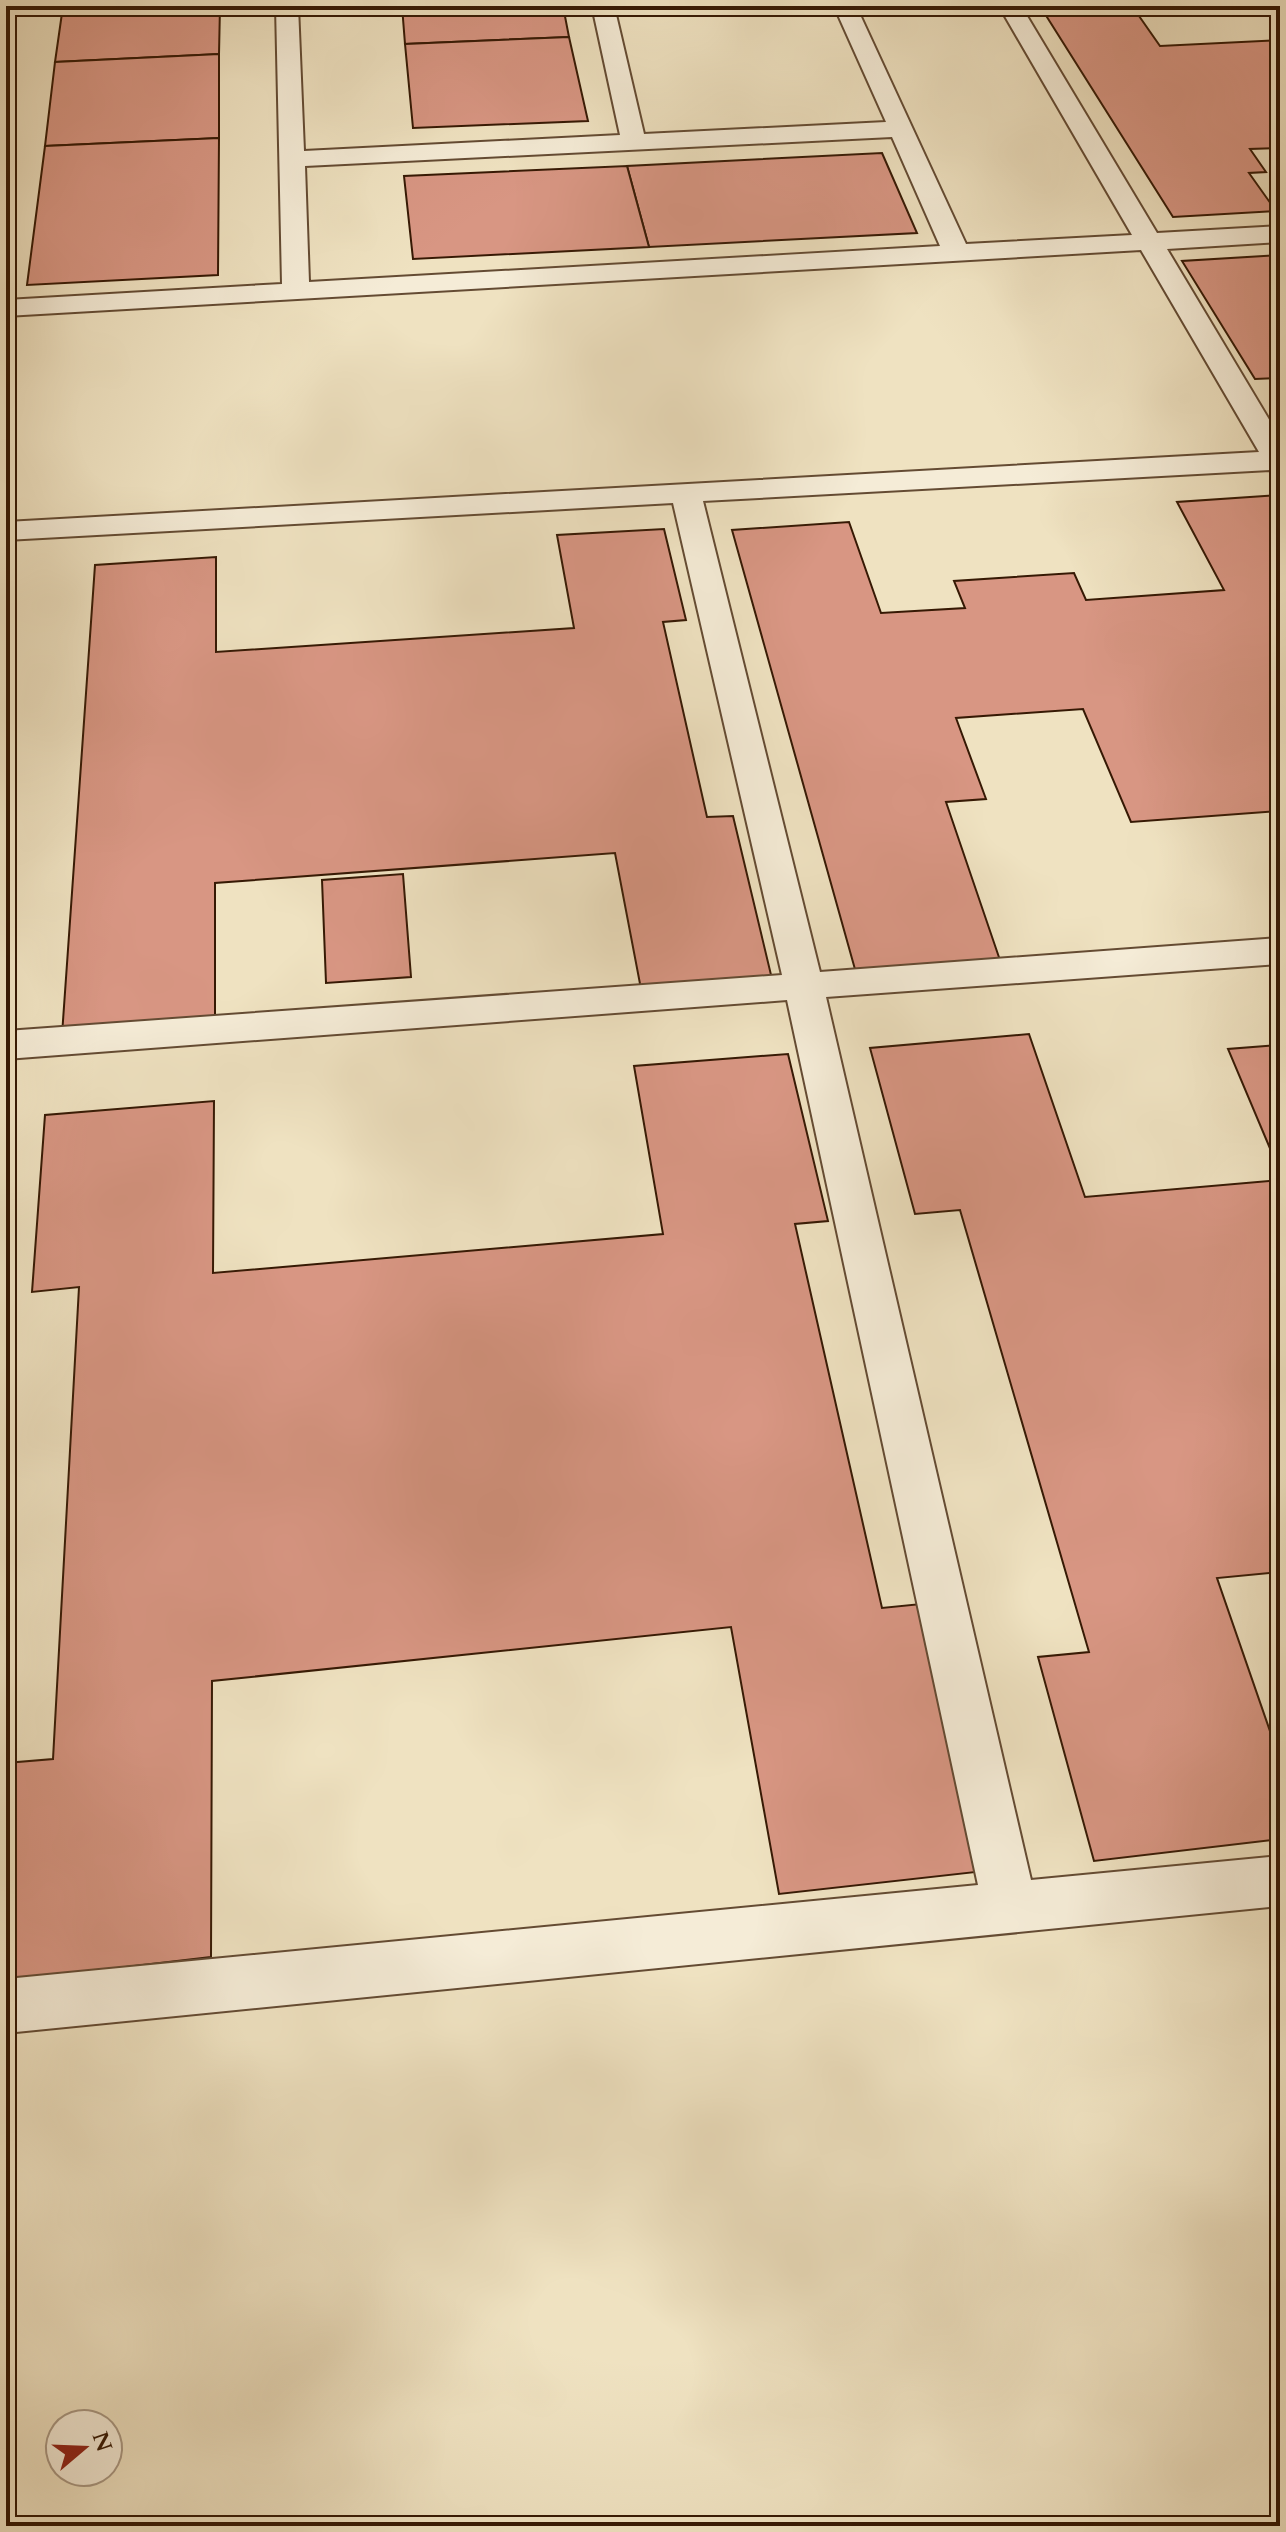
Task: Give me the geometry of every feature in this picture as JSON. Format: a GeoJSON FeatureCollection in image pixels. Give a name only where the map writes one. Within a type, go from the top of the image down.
{"type":"FeatureCollection","features":[{"type":"Feature","properties":{"kind":"street"},"geometry":{"type":"LineString","coordinates":[[6,12],[7,6]]}},
{"type":"Feature","properties":{"kind":"street"},"geometry":{"type":"LineString","coordinates":[[287,6],[296,291]]}},
{"type":"Feature","properties":{"kind":"street"},"geometry":{"type":"LineString","coordinates":[[603,6],[634,142]]}},
{"type":"Feature","properties":{"kind":"street"},"geometry":{"type":"LineString","coordinates":[[845,6],[957,253]]}},
{"type":"Feature","properties":{"kind":"street"},"geometry":{"type":"LineString","coordinates":[[6,531],[1279,461],[1010,6]]}},
{"type":"Feature","properties":{"kind":"street"},"geometry":{"type":"LineString","coordinates":[[292,159],[900,129]]}},
{"type":"Feature","properties":{"kind":"street"},"geometry":{"type":"LineString","coordinates":[[6,308],[1280,234]]}},
{"type":"Feature","properties":{"kind":"street"},"geometry":{"type":"LineString","coordinates":[[686,493],[804,986],[1010,1908]]}},
{"type":"Feature","properties":{"kind":"street"},"geometry":{"type":"LineString","coordinates":[[6,1045],[1280,951]]}},
{"type":"Feature","properties":{"kind":"street"},"geometry":{"type":"LineString","coordinates":[[6,2006],[1280,1881]]}},
{"type":"Feature","properties":{"kind":"building"},"geometry":{"type":"Polygon","coordinates":[[[63,6],[220,6],[219,54],[55,62],[63,6]]]}},
{"type":"Feature","properties":{"kind":"building"},"geometry":{"type":"Polygon","coordinates":[[[402,6],[563,6],[569,37],[405,44],[402,6]]]}},
{"type":"Feature","properties":{"kind":"building"},"geometry":{"type":"Polygon","coordinates":[[[1040,6],[1132,6],[1160,46],[1280,40],[1280,148],[1250,149],[1266,172],[1249,173],[1276,211],[1173,217],[1040,6]]]}},
{"type":"Feature","properties":{"kind":"building"},"geometry":{"type":"Polygon","coordinates":[[[569,37],[588,121],[413,128],[405,44],[569,37]]]}},
{"type":"Feature","properties":{"kind":"building"},"geometry":{"type":"Polygon","coordinates":[[[219,54],[219,138],[45,146],[55,62],[219,54]]]}},
{"type":"Feature","properties":{"kind":"building"},"geometry":{"type":"Polygon","coordinates":[[[219,138],[218,275],[27,285],[45,146],[219,138]]]}},
{"type":"Feature","properties":{"kind":"building"},"geometry":{"type":"Polygon","coordinates":[[[882,153],[917,233],[649,247],[627,166],[882,153]]]}},
{"type":"Feature","properties":{"kind":"building"},"geometry":{"type":"Polygon","coordinates":[[[627,166],[649,247],[413,259],[404,176],[627,166]]]}},
{"type":"Feature","properties":{"kind":"building"},"geometry":{"type":"Polygon","coordinates":[[[1280,255],[1280,378],[1255,379],[1182,261],[1280,255]]]}},
{"type":"Feature","properties":{"kind":"building"},"geometry":{"type":"Polygon","coordinates":[[[1279,495],[1280,811],[1131,822],[1083,709],[956,718],[986,799],[946,802],[1003,969],[858,980],[732,530],[849,522],[881,613],[965,608],[954,581],[1074,573],[1086,600],[1224,590],[1177,502],[1279,495]]]}},
{"type":"Feature","properties":{"kind":"building"},"geometry":{"type":"Polygon","coordinates":[[[664,529],[686,620],[663,622],[707,817],[733,816],[772,979],[641,989],[615,853],[215,883],[215,1023],[62,1035],[95,565],[216,557],[216,652],[574,628],[557,535],[664,529]]]}},
{"type":"Feature","properties":{"kind":"building"},"geometry":{"type":"Polygon","coordinates":[[[403,874],[411,977],[326,983],[322,880],[403,874]]]}},
{"type":"Feature","properties":{"kind":"building"},"geometry":{"type":"Polygon","coordinates":[[[1029,1034],[1085,1197],[1280,1180],[1280,1572],[1217,1578],[1280,1760],[1280,1839],[1094,1861],[1038,1657],[1089,1652],[960,1210],[915,1214],[870,1048],[1029,1034]]]}},
{"type":"Feature","properties":{"kind":"building"},"geometry":{"type":"Polygon","coordinates":[[[1280,1045],[1280,1172],[1228,1049],[1280,1045]]]}},
{"type":"Feature","properties":{"kind":"building"},"geometry":{"type":"Polygon","coordinates":[[[788,1054],[828,1221],[795,1224],[882,1608],[921,1604],[985,1871],[779,1894],[731,1627],[212,1681],[211,1957],[6,1981],[6,1763],[53,1759],[79,1287],[32,1292],[45,1115],[214,1101],[213,1273],[663,1234],[634,1066],[788,1054]]]}}]}
